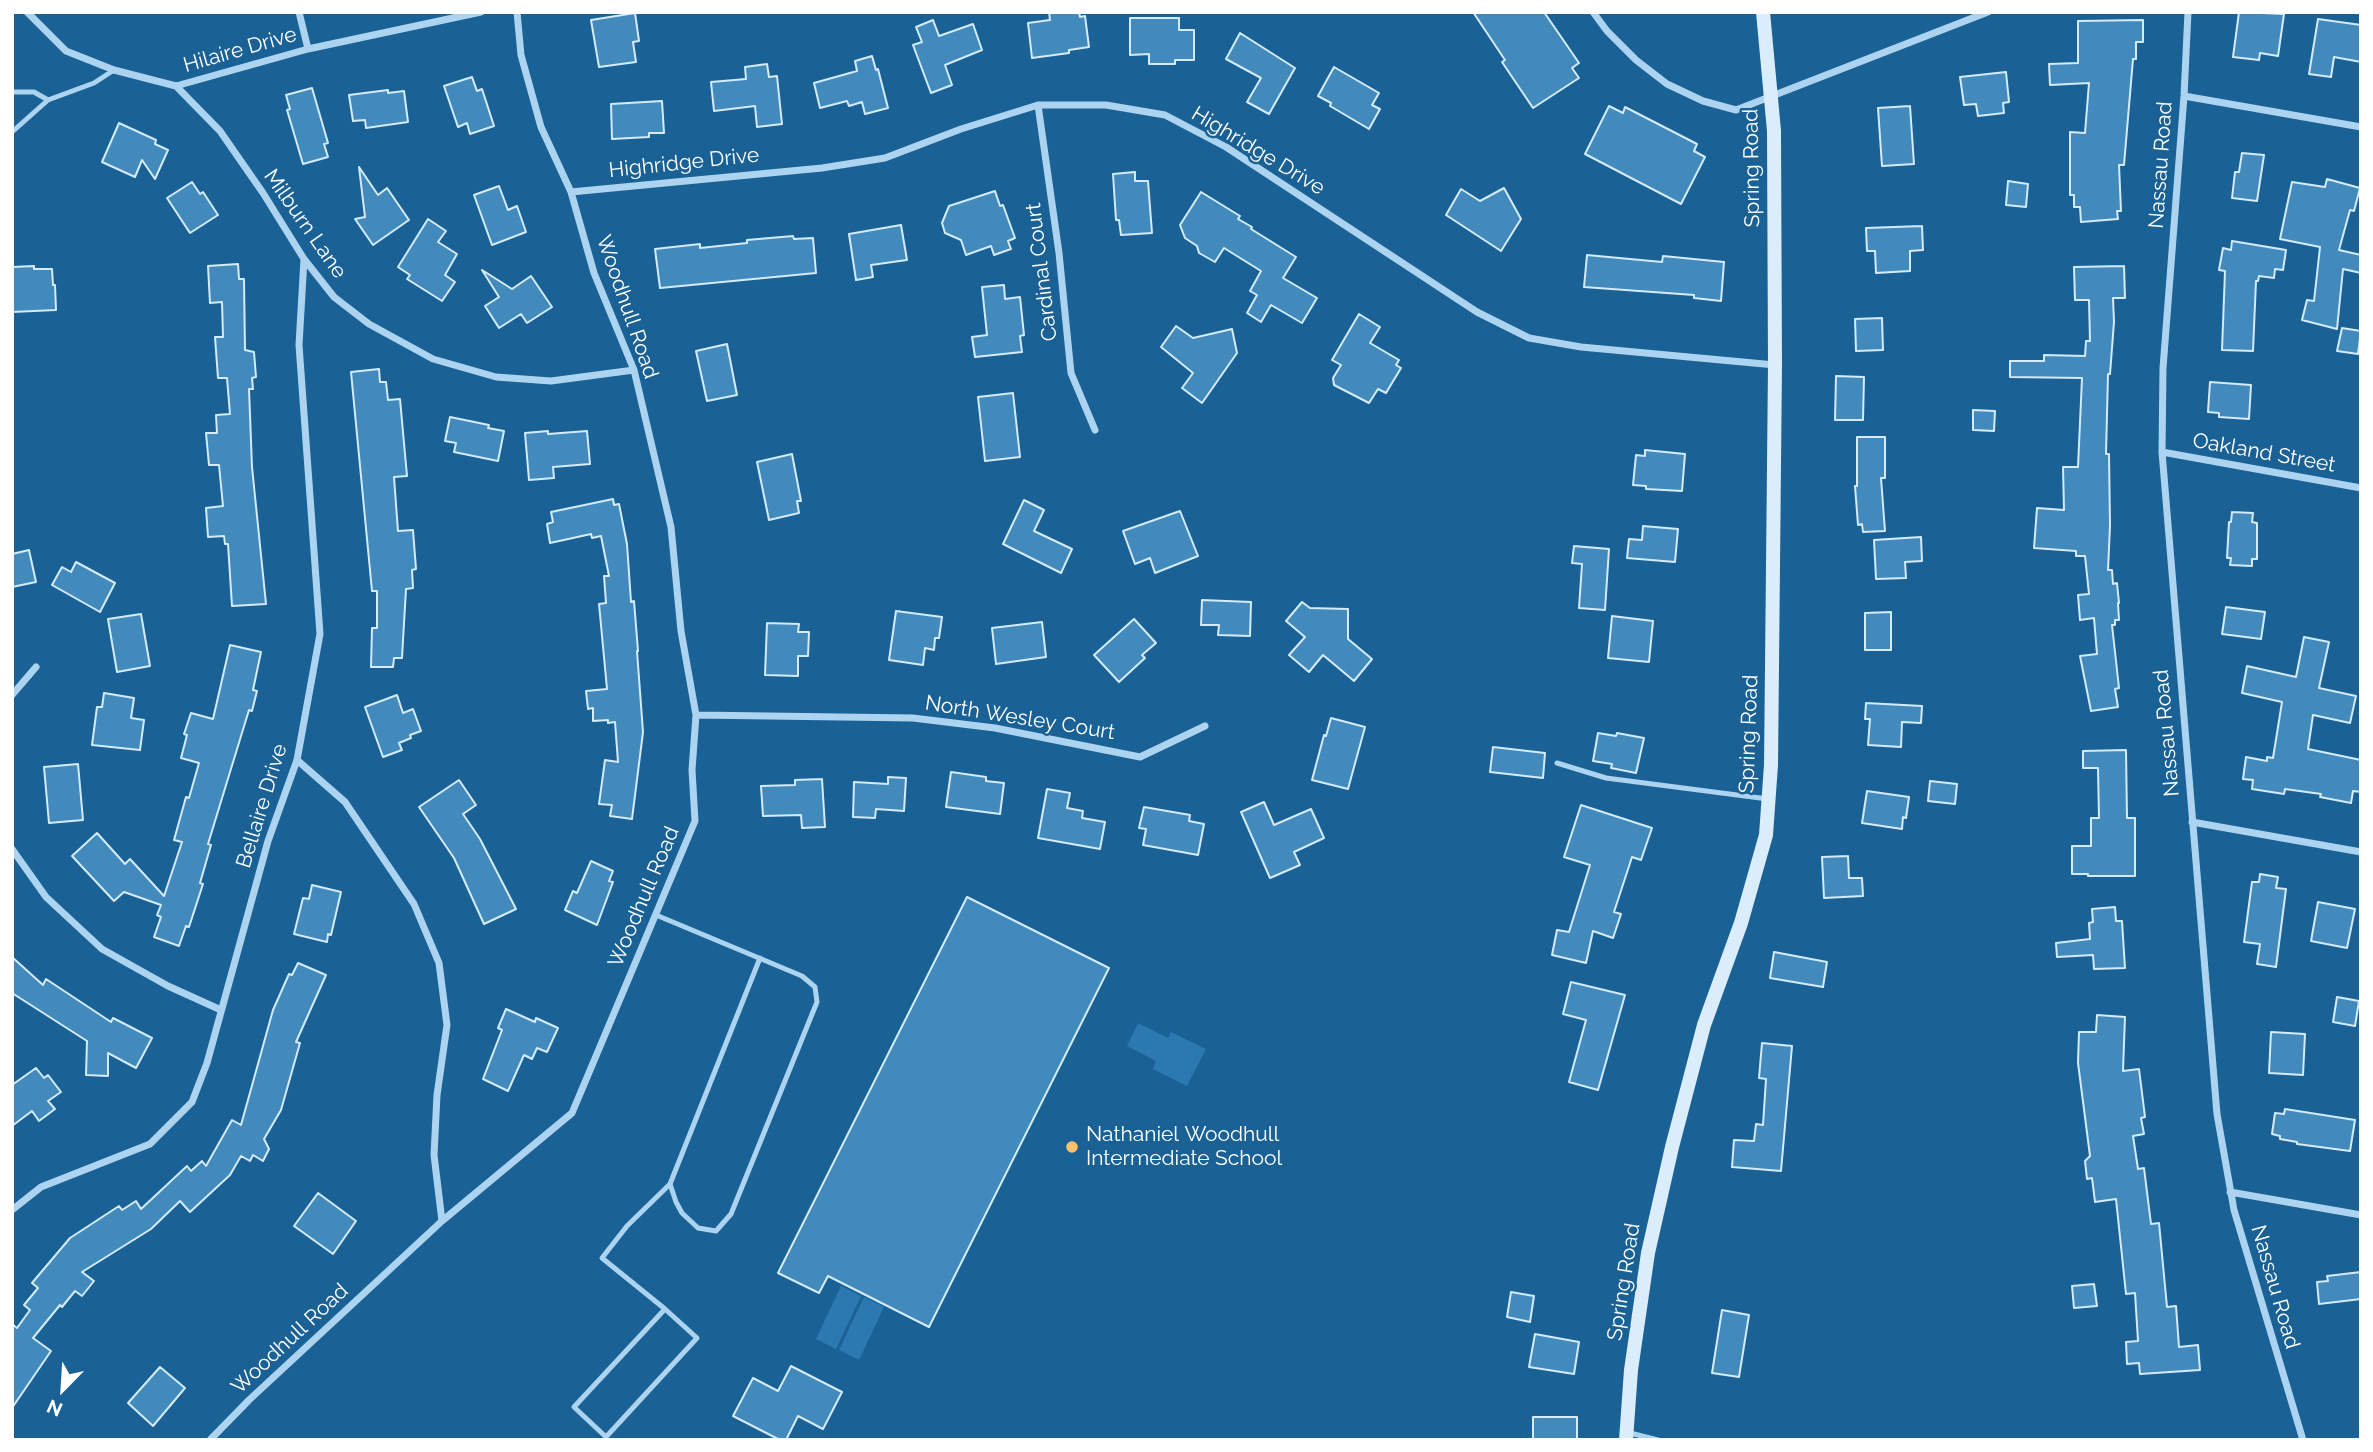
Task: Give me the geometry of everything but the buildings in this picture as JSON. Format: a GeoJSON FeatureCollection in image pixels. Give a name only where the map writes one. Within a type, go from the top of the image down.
{"type":"FeatureCollection","features":[{"type":"Feature","properties":{"kind":"main road","name":"Spring Road"},"geometry":{"type":"LineString","coordinates":[[1626,1436],[1631,1370],[1647,1253],[1704,1025],[1741,923],[1766,835],[1771,765],[1775,365],[1772,96],[1763,12]]}},
{"type":"Feature","properties":{"kind":"street","name":"Hilaire Drive"},"geometry":{"type":"LineString","coordinates":[[27,12],[66,51],[114,70],[176,86],[308,49],[481,12]]}},
{"type":"Feature","properties":{"kind":"street"},"geometry":{"type":"LineString","coordinates":[[299,12],[308,49]]}},
{"type":"Feature","properties":{"kind":"street","name":"Woodhull Road"},"geometry":{"type":"LineString","coordinates":[[210,1440],[249,1400],[442,1221],[572,1113],[695,821],[692,770],[696,715],[681,631],[671,527],[634,370],[594,273],[571,192],[541,127],[521,55],[517,12]]}},
{"type":"Feature","properties":{"kind":"street"},"geometry":{"type":"LineString","coordinates":[[1593,12],[1607,31],[1636,60],[1667,84],[1703,101],[1736,110],[1988,12]]}},
{"type":"Feature","properties":{"kind":"street","name":"Nassau Road"},"geometry":{"type":"LineString","coordinates":[[2188,12],[2164,368],[2162,452],[2217,1114],[2230,1192],[2249,1264],[2303,1440]]}},
{"type":"Feature","properties":{"kind":"street","name":"Milburn Lane"},"geometry":{"type":"LineString","coordinates":[[176,86],[220,131],[304,259],[334,297],[369,324],[433,359],[496,377],[551,381],[634,370]]}},
{"type":"Feature","properties":{"kind":"street"},"geometry":{"type":"LineString","coordinates":[[2184,96],[2361,127]]}},
{"type":"Feature","properties":{"kind":"street","name":"Highridge Drive"},"geometry":{"type":"LineString","coordinates":[[571,192],[822,169],[885,158],[961,129],[1038,105],[1106,105],[1165,115],[1226,147],[1477,312],[1529,338],[1581,347],[1775,365]]}},
{"type":"Feature","properties":{"kind":"street","name":"Cardinal Court"},"geometry":{"type":"LineString","coordinates":[[1038,105],[1059,253],[1072,373],[1096,430]]}},
{"type":"Feature","properties":{"kind":"street","name":"Bellaire Drive"},"geometry":{"type":"LineString","coordinates":[[12,1210],[41,1186],[150,1144],[192,1102],[207,1063],[268,841],[298,760],[320,634],[299,345],[304,259]]}},
{"type":"Feature","properties":{"kind":"street","name":"Oakland Street"},"geometry":{"type":"LineString","coordinates":[[2162,452],[2361,488]]}},
{"type":"Feature","properties":{"kind":"street"},"geometry":{"type":"LineString","coordinates":[[12,695],[36,667]]}},
{"type":"Feature","properties":{"kind":"street","name":"North Wesley Court"},"geometry":{"type":"LineString","coordinates":[[696,715],[913,718],[995,728],[1140,757],[1205,726]]}},
{"type":"Feature","properties":{"kind":"street"},"geometry":{"type":"LineString","coordinates":[[298,760],[345,802],[414,904],[439,963],[447,1025],[437,1095],[434,1155],[442,1221]]}},
{"type":"Feature","properties":{"kind":"street"},"geometry":{"type":"LineString","coordinates":[[2192,822],[2361,852]]}},
{"type":"Feature","properties":{"kind":"street"},"geometry":{"type":"LineString","coordinates":[[12,849],[46,897],[102,949],[168,986],[221,1010]]}},
{"type":"Feature","properties":{"kind":"street"},"geometry":{"type":"LineString","coordinates":[[2230,1192],[2361,1215]]}},
{"type":"Feature","properties":{"kind":"lane"},"geometry":{"type":"LineString","coordinates":[[12,132],[48,100],[94,83],[114,70]]}},
{"type":"Feature","properties":{"kind":"lane"},"geometry":{"type":"LineString","coordinates":[[12,92],[34,92],[48,100]]}},
{"type":"Feature","properties":{"kind":"lane"},"geometry":{"type":"LineString","coordinates":[[1557,763],[1606,778],[1768,799]]}},
{"type":"Feature","properties":{"kind":"lane"},"geometry":{"type":"LineString","coordinates":[[656,915],[802,976],[816,987],[817,1002],[731,1214],[716,1231],[698,1228],[682,1213],[670,1184]]}},
{"type":"Feature","properties":{"kind":"lane"},"geometry":{"type":"LineString","coordinates":[[665,1308],[574,1407],[606,1437],[697,1338],[665,1308],[602,1258],[627,1226],[670,1184],[760,958]]}},
{"type":"Feature","properties":{"kind":"lane"},"geometry":{"type":"LineString","coordinates":[[1626,1436],[1658,1440]]}},
{"type":"Feature","properties":{"kind":"shaded area"},"geometry":{"type":"Polygon","coordinates":[[[1138,1023],[1168,1038],[1171,1032],[1206,1049],[1187,1086],[1153,1069],[1156,1061],[1127,1046],[1138,1023]]]}},
{"type":"Feature","properties":{"kind":"shaded area"},"geometry":{"type":"Polygon","coordinates":[[[841,1286],[861,1296],[836,1349],[816,1339],[841,1286]]]}},
{"type":"Feature","properties":{"kind":"shaded area"},"geometry":{"type":"Polygon","coordinates":[[[864,1297],[884,1307],[859,1360],[839,1350],[864,1297]]]}},
{"type":"Feature","properties":{"kind":"place","name":"Nathaniel Woodhull Intermediate School"},"geometry":{"type":"Point","coordinates":[1072,1147]}}]}
